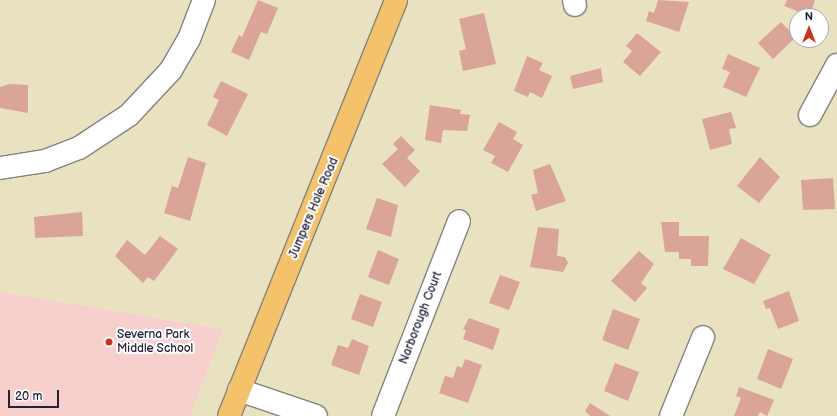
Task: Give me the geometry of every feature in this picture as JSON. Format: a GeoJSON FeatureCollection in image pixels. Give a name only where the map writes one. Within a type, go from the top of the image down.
{"type":"FeatureCollection","features":[{"type":"Feature","properties":{"kind":"main road","name":"Jumpers Hole Road"},"geometry":{"type":"LineString","coordinates":[[229,416],[396,0]]}},
{"type":"Feature","properties":{"kind":"street"},"geometry":{"type":"LineString","coordinates":[[0,168],[45,161],[79,148],[129,115],[171,70],[189,39],[204,0]]}},
{"type":"Feature","properties":{"kind":"street"},"geometry":{"type":"LineString","coordinates":[[810,115],[837,65]]}},
{"type":"Feature","properties":{"kind":"street","name":"Narborough Court"},"geometry":{"type":"LineString","coordinates":[[384,416],[459,221]]}},
{"type":"Feature","properties":{"kind":"street"},"geometry":{"type":"LineString","coordinates":[[671,416],[703,337]]}},
{"type":"Feature","properties":{"kind":"street"},"geometry":{"type":"LineString","coordinates":[[239,390],[316,416]]}},
{"type":"Feature","properties":{"kind":"shaded area","name":"Severna Park Middle School"},"geometry":{"type":"Polygon","coordinates":[[[0,292],[223,329],[190,416],[0,416],[0,292]]]}},
{"type":"Feature","properties":{"kind":"building"},"geometry":{"type":"Polygon","coordinates":[[[258,0],[278,8],[267,34],[261,32],[249,60],[231,52],[239,35],[242,37],[258,0]]]}},
{"type":"Feature","properties":{"kind":"building"},"geometry":{"type":"Polygon","coordinates":[[[658,0],[689,2],[679,32],[646,21],[649,11],[654,13],[658,0]]]}},
{"type":"Feature","properties":{"kind":"building"},"geometry":{"type":"Polygon","coordinates":[[[787,0],[815,0],[812,8],[789,8],[784,6],[787,0]]]}},
{"type":"Feature","properties":{"kind":"building"},"geometry":{"type":"Polygon","coordinates":[[[484,13],[496,64],[463,71],[459,51],[466,49],[459,19],[484,13]]]}},
{"type":"Feature","properties":{"kind":"building"},"geometry":{"type":"Polygon","coordinates":[[[781,22],[789,30],[789,44],[773,59],[758,43],[781,22]]]}},
{"type":"Feature","properties":{"kind":"building"},"geometry":{"type":"Polygon","coordinates":[[[637,33],[661,52],[640,76],[623,62],[632,51],[626,46],[637,33]]]}},
{"type":"Feature","properties":{"kind":"building"},"geometry":{"type":"Polygon","coordinates":[[[728,54],[760,68],[746,97],[723,87],[730,72],[722,69],[728,54]]]}},
{"type":"Feature","properties":{"kind":"building"},"geometry":{"type":"Polygon","coordinates":[[[527,56],[543,63],[539,70],[552,76],[542,98],[530,92],[528,97],[514,91],[527,56]]]}},
{"type":"Feature","properties":{"kind":"building"},"geometry":{"type":"Polygon","coordinates":[[[601,68],[603,82],[573,89],[570,76],[601,68]]]}},
{"type":"Feature","properties":{"kind":"building"},"geometry":{"type":"Polygon","coordinates":[[[221,81],[248,94],[227,136],[207,125],[219,100],[213,97],[221,81]]]}},
{"type":"Feature","properties":{"kind":"building"},"geometry":{"type":"Polygon","coordinates":[[[10,84],[28,85],[28,113],[0,108],[0,87],[10,84]]]}},
{"type":"Feature","properties":{"kind":"building"},"geometry":{"type":"Polygon","coordinates":[[[430,105],[461,110],[460,114],[470,115],[467,131],[443,130],[441,143],[425,140],[430,105]]]}},
{"type":"Feature","properties":{"kind":"building"},"geometry":{"type":"Polygon","coordinates":[[[731,112],[736,128],[729,129],[732,144],[710,150],[702,119],[731,112]]]}},
{"type":"Feature","properties":{"kind":"building"},"geometry":{"type":"Polygon","coordinates":[[[499,122],[517,132],[513,139],[523,145],[508,172],[491,163],[495,156],[483,150],[499,122]]]}},
{"type":"Feature","properties":{"kind":"building"},"geometry":{"type":"Polygon","coordinates":[[[401,136],[415,150],[407,158],[420,171],[405,187],[382,164],[398,149],[393,144],[401,136]]]}},
{"type":"Feature","properties":{"kind":"building"},"geometry":{"type":"Polygon","coordinates":[[[188,157],[206,163],[190,221],[164,213],[172,186],[178,188],[188,157]]]}},
{"type":"Feature","properties":{"kind":"building"},"geometry":{"type":"Polygon","coordinates":[[[760,157],[780,177],[759,203],[737,186],[760,157]]]}},
{"type":"Feature","properties":{"kind":"building"},"geometry":{"type":"Polygon","coordinates":[[[550,164],[566,201],[536,211],[531,195],[538,193],[533,170],[550,164]]]}},
{"type":"Feature","properties":{"kind":"building"},"geometry":{"type":"Polygon","coordinates":[[[833,178],[835,209],[803,210],[801,180],[833,178]]]}},
{"type":"Feature","properties":{"kind":"building"},"geometry":{"type":"Polygon","coordinates":[[[377,198],[398,205],[391,237],[366,229],[377,198]]]}},
{"type":"Feature","properties":{"kind":"building"},"geometry":{"type":"Polygon","coordinates":[[[82,212],[83,236],[35,238],[34,217],[82,212]]]}},
{"type":"Feature","properties":{"kind":"building"},"geometry":{"type":"Polygon","coordinates":[[[661,222],[679,222],[679,236],[709,236],[708,266],[691,266],[691,259],[679,259],[679,252],[665,252],[661,222]]]}},
{"type":"Feature","properties":{"kind":"building"},"geometry":{"type":"Polygon","coordinates":[[[538,227],[559,229],[557,256],[565,257],[568,263],[563,272],[530,267],[538,227]]]}},
{"type":"Feature","properties":{"kind":"building"},"geometry":{"type":"Polygon","coordinates":[[[160,236],[178,249],[154,281],[148,277],[143,283],[115,256],[127,240],[145,255],[160,236]]]}},
{"type":"Feature","properties":{"kind":"building"},"geometry":{"type":"Polygon","coordinates":[[[741,238],[771,255],[754,284],[723,269],[741,238]]]}},
{"type":"Feature","properties":{"kind":"building"},"geometry":{"type":"Polygon","coordinates":[[[378,250],[399,259],[389,285],[368,277],[378,250]]]}},
{"type":"Feature","properties":{"kind":"building"},"geometry":{"type":"Polygon","coordinates":[[[639,251],[654,264],[641,283],[647,288],[635,302],[611,281],[639,251]]]}},
{"type":"Feature","properties":{"kind":"building"},"geometry":{"type":"Polygon","coordinates":[[[500,275],[520,282],[509,310],[489,303],[500,275]]]}},
{"type":"Feature","properties":{"kind":"building"},"geometry":{"type":"Polygon","coordinates":[[[789,291],[799,321],[778,329],[770,308],[766,309],[763,301],[789,291]]]}},
{"type":"Feature","properties":{"kind":"building"},"geometry":{"type":"Polygon","coordinates":[[[360,294],[382,302],[373,327],[351,319],[360,294]]]}},
{"type":"Feature","properties":{"kind":"building"},"geometry":{"type":"Polygon","coordinates":[[[613,309],[640,319],[628,350],[602,340],[613,309]]]}},
{"type":"Feature","properties":{"kind":"building"},"geometry":{"type":"Polygon","coordinates":[[[469,318],[500,329],[493,350],[463,339],[466,330],[463,329],[469,318]]]}},
{"type":"Feature","properties":{"kind":"building"},"geometry":{"type":"Polygon","coordinates":[[[352,339],[369,346],[359,375],[331,365],[338,345],[348,348],[352,339]]]}},
{"type":"Feature","properties":{"kind":"building"},"geometry":{"type":"Polygon","coordinates":[[[768,349],[793,359],[781,389],[757,379],[768,349]]]}},
{"type":"Feature","properties":{"kind":"building"},"geometry":{"type":"Polygon","coordinates":[[[465,359],[482,365],[468,403],[439,393],[445,376],[453,378],[457,366],[462,368],[465,359]]]}},
{"type":"Feature","properties":{"kind":"building"},"geometry":{"type":"Polygon","coordinates":[[[615,363],[639,372],[628,401],[604,391],[615,363]]]}},
{"type":"Feature","properties":{"kind":"building"},"geometry":{"type":"Polygon","coordinates":[[[739,387],[774,400],[767,416],[760,412],[758,416],[734,416],[741,398],[736,396],[739,387]]]}},
{"type":"Feature","properties":{"kind":"building"},"geometry":{"type":"Polygon","coordinates":[[[590,403],[610,416],[590,416],[585,411],[590,403]]]}},
{"type":"Feature","properties":{"kind":"place","name":"Severna Park Middle School"},"geometry":{"type":"Point","coordinates":[109,342]}}]}
